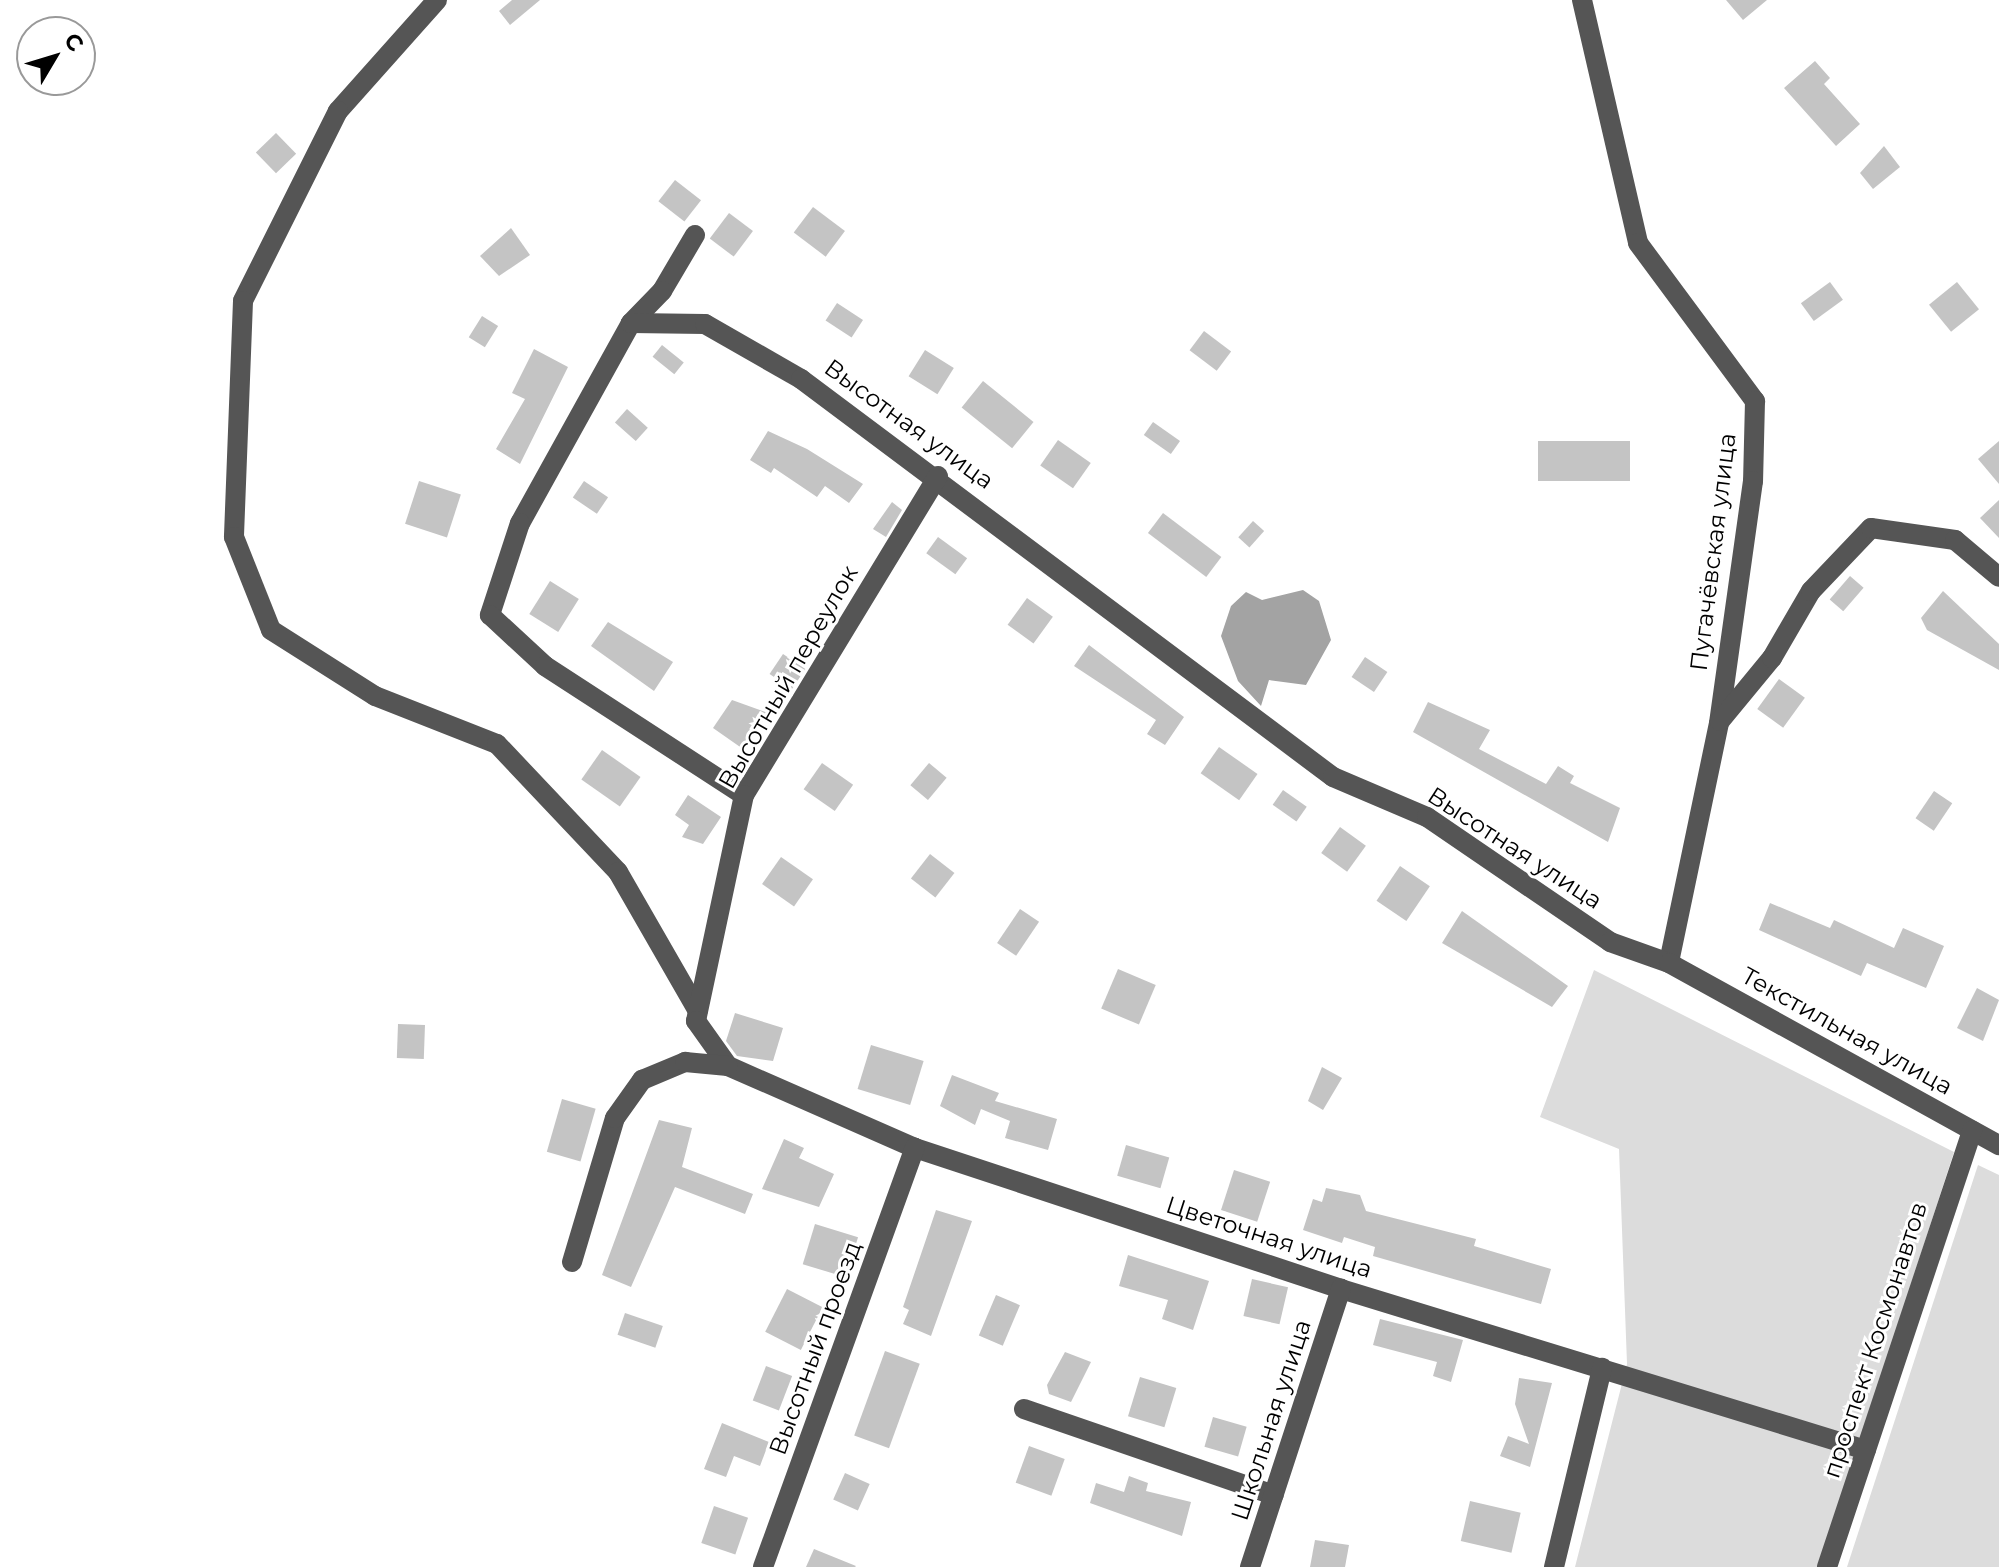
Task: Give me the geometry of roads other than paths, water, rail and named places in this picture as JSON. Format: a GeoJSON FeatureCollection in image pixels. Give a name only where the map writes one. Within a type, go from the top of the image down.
{"type":"FeatureCollection","features":[{"type":"Feature","properties":{"kind":"street"},"geometry":{"type":"LineString","coordinates":[[437,0],[338,111],[243,301],[234,537],[271,630],[375,696],[497,744],[618,872],[698,1011],[696,1021],[728,1066]]}},
{"type":"Feature","properties":{"kind":"street","name":"Пугачёвская улица"},"geometry":{"type":"LineString","coordinates":[[1582,0],[1638,243],[1755,401],[1753,481],[1719,723],[1669,963]]}},
{"type":"Feature","properties":{"kind":"street"},"geometry":{"type":"LineString","coordinates":[[695,235],[662,291],[631,323],[520,523],[490,615],[545,666],[744,795]]}},
{"type":"Feature","properties":{"kind":"street","name":"Высотная улица"},"geometry":{"type":"LineString","coordinates":[[631,323],[705,324],[801,379],[1136,623],[1242,716],[1333,777],[1427,817],[1610,942],[1669,963]]}},
{"type":"Feature","properties":{"kind":"street","name":"Высотный переулок"},"geometry":{"type":"LineString","coordinates":[[698,1011],[744,795],[938,476]]}},
{"type":"Feature","properties":{"kind":"street","name":"Пугачёвская улица"},"geometry":{"type":"LineString","coordinates":[[1719,723],[1772,658],[1811,591],[1871,528],[1955,540],[1999,577]]}},
{"type":"Feature","properties":{"kind":"street","name":"Текстильная улица"},"geometry":{"type":"LineString","coordinates":[[1669,963],[1999,1145]]}},
{"type":"Feature","properties":{"kind":"street"},"geometry":{"type":"LineString","coordinates":[[572,1262],[615,1118],[642,1080],[685,1062],[728,1066]]}},
{"type":"Feature","properties":{"kind":"street","name":"Цветочная улица"},"geometry":{"type":"LineString","coordinates":[[728,1066],[915,1148],[1341,1289],[1866,1450]]}},
{"type":"Feature","properties":{"kind":"street","name":"проспект Космонавтов"},"geometry":{"type":"LineString","coordinates":[[1827,1567],[1972,1130]]}},
{"type":"Feature","properties":{"kind":"street","name":"Высотный проезд"},"geometry":{"type":"LineString","coordinates":[[763,1567],[915,1148]]}},
{"type":"Feature","properties":{"kind":"street","name":"Школьная улица"},"geometry":{"type":"LineString","coordinates":[[1250,1567],[1341,1289]]}},
{"type":"Feature","properties":{"kind":"street"},"geometry":{"type":"LineString","coordinates":[[1554,1567],[1602,1368]]}},
{"type":"Feature","properties":{"kind":"street"},"geometry":{"type":"LineString","coordinates":[[1024,1409],[1274,1495]]}}]}
